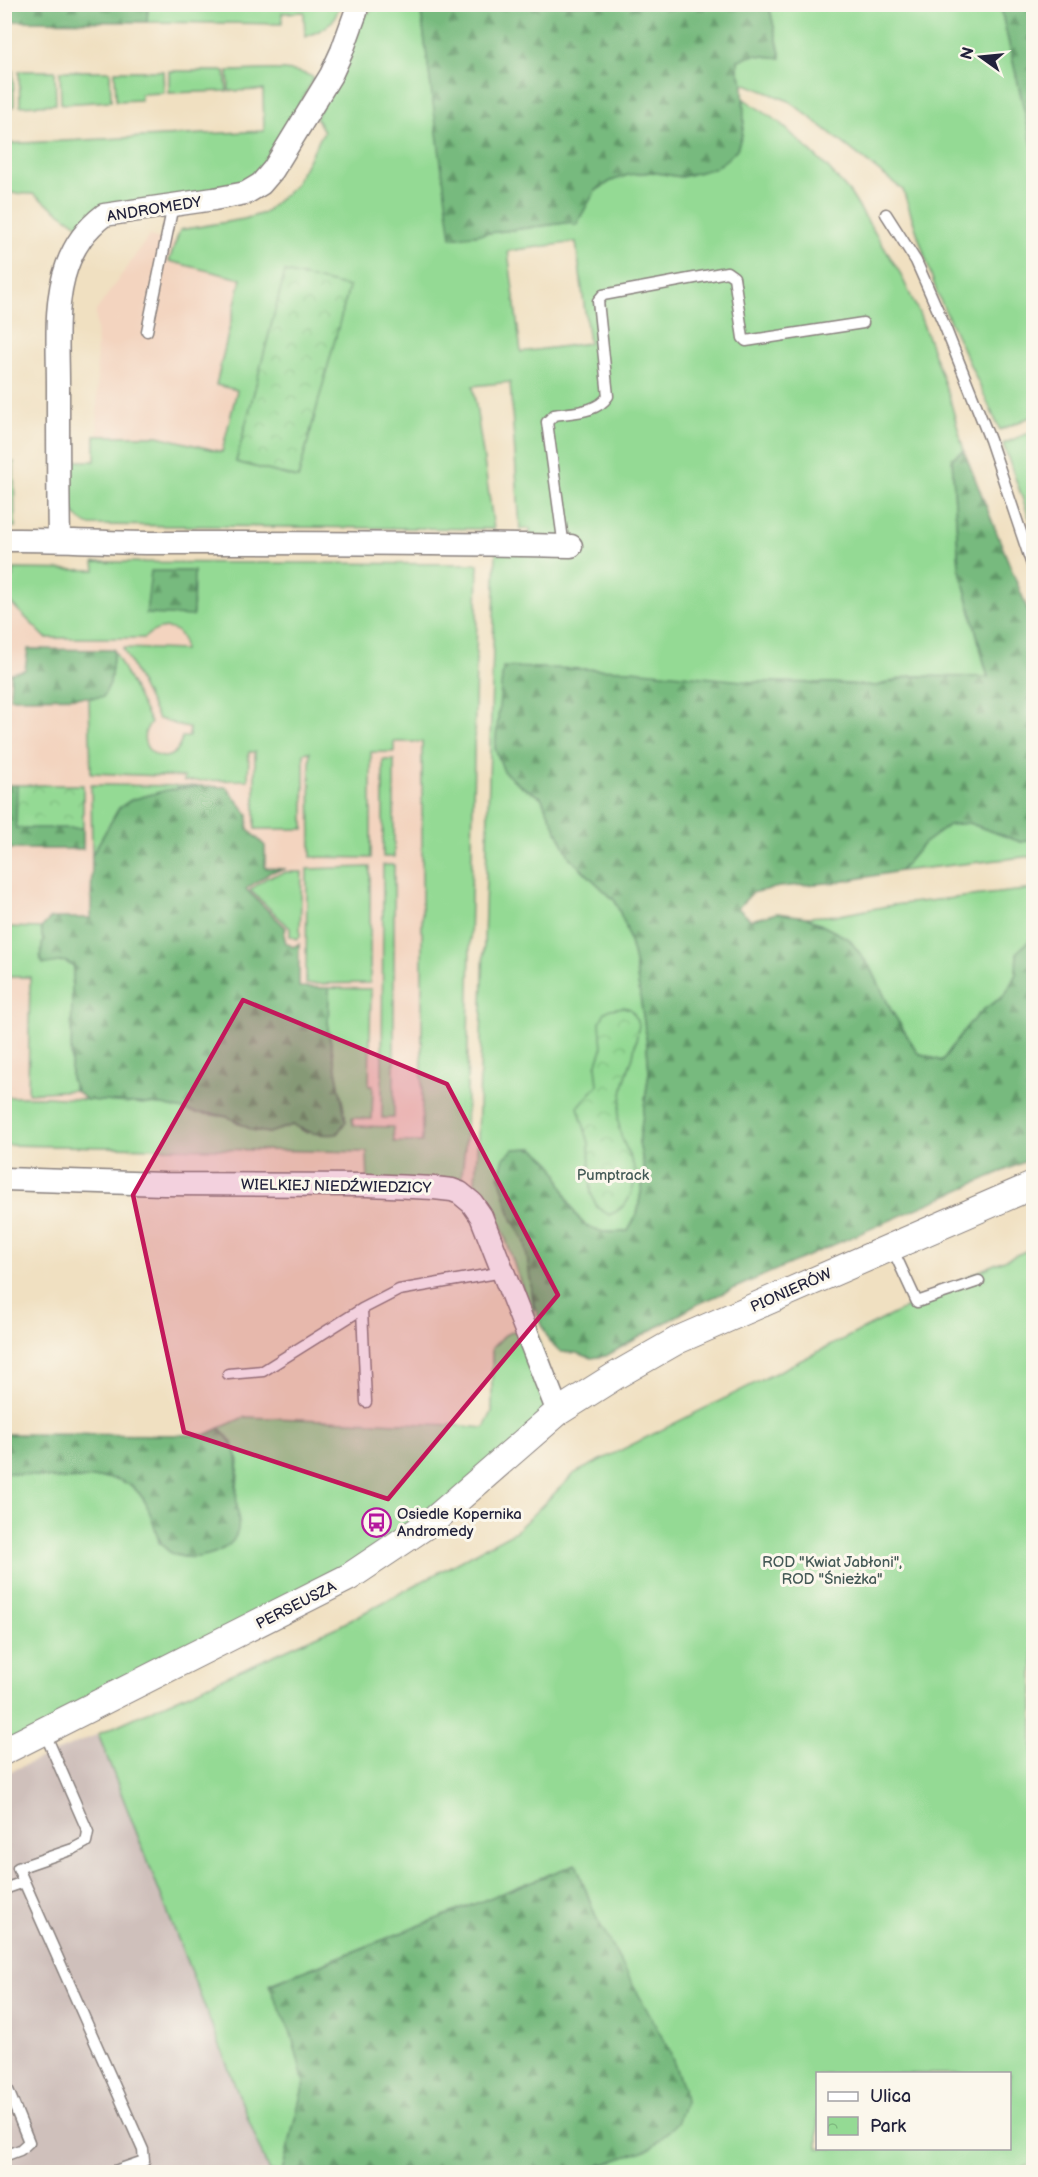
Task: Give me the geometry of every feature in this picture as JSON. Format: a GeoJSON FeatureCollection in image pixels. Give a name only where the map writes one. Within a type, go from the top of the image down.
{"type":"FeatureCollection","features":[{"type":"Feature","properties":{"kind":"street","name":"ANDROMEDY"},"geometry":{"type":"LineString","coordinates":[[59,539],[60,297],[66,268],[76,244],[89,226],[104,215],[246,193],[261,184],[273,170],[331,75],[356,12],[356,4]]}},
{"type":"Feature","properties":{"kind":"street"},"geometry":{"type":"LineString","coordinates":[[4,540],[59,539],[124,543],[486,543],[571,546]]}},
{"type":"Feature","properties":{"kind":"street","name":"WIELKIEJ NIEDŹWIEDZICY"},"geometry":{"type":"LineString","coordinates":[[4,1179],[164,1184],[368,1185],[452,1190],[467,1198],[481,1216],[558,1412]]}},
{"type":"Feature","properties":{"kind":"street","name":"PIONIERÓW"},"geometry":{"type":"LineString","coordinates":[[558,1412],[630,1366],[678,1340],[1034,1185]]}},
{"type":"Feature","properties":{"kind":"street","name":"PERSEUSZA"},"geometry":{"type":"LineString","coordinates":[[4,1751],[296,1606],[367,1567],[434,1520],[558,1412]]}},
{"type":"Feature","properties":{"kind":"lane"},"geometry":{"type":"LineString","coordinates":[[886,214],[916,261],[943,322],[990,440],[1034,571]]}},
{"type":"Feature","properties":{"kind":"lane"},"geometry":{"type":"LineString","coordinates":[[147,331],[171,215]]}},
{"type":"Feature","properties":{"kind":"lane"},"geometry":{"type":"LineString","coordinates":[[571,546],[563,540],[547,422],[554,415],[597,408],[608,396],[598,301],[603,295],[727,272],[734,277],[743,338],[746,341],[863,323]]}},
{"type":"Feature","properties":{"kind":"lane"},"geometry":{"type":"LineString","coordinates":[[891,1247],[917,1302],[979,1281]]}},
{"type":"Feature","properties":{"kind":"lane"},"geometry":{"type":"LineString","coordinates":[[228,1374],[263,1371],[362,1309],[399,1290],[503,1272]]}},
{"type":"Feature","properties":{"kind":"lane"},"geometry":{"type":"LineString","coordinates":[[362,1309],[366,1402]]}},
{"type":"Feature","properties":{"kind":"lane"},"geometry":{"type":"LineString","coordinates":[[44,1731],[88,1832],[86,1842],[74,1849],[18,1868],[143,2150],[144,2161],[112,2172]]}},
{"type":"Feature","properties":{"kind":"lane"},"geometry":{"type":"LineString","coordinates":[[4,1889],[24,1882]]}},
{"type":"Feature","properties":{"kind":"lane"},"geometry":{"type":"LineString","coordinates":[[4,2080],[28,2142],[20,2150],[4,2156]]}},
{"type":"Feature","properties":{"kind":"highlighted area"},"geometry":{"type":"Polygon","coordinates":[[[243,1000],[447,1084],[558,1295],[388,1499],[184,1432],[133,1195],[243,1000]]]}},
{"type":"Feature","properties":{"kind":"shaded area"},"geometry":{"type":"Polygon","coordinates":[[[325,131],[432,301],[272,526],[99,526],[96,311],[149,236],[176,242],[180,230],[244,219],[264,213],[294,186],[325,131]]]}},
{"type":"Feature","properties":{"kind":"shaded area"},"geometry":{"type":"Polygon","coordinates":[[[13,569],[136,570],[450,584],[440,1145],[5,1143],[4,577],[13,577],[13,569]]]}},
{"type":"Feature","properties":{"kind":"shaded area"},"geometry":{"type":"Polygon","coordinates":[[[98,1734],[269,2172],[5,2172],[4,1774],[98,1734]]]}},
{"type":"Feature","properties":{"kind":"green space"},"geometry":{"type":"Polygon","coordinates":[[[5,4],[148,5],[147,22],[5,21],[5,4]]]}},
{"type":"Feature","properties":{"kind":"green space"},"geometry":{"type":"Polygon","coordinates":[[[148,5],[339,5],[331,22],[305,37],[304,12],[282,13],[282,24],[147,22],[148,5]]]}},
{"type":"Feature","properties":{"kind":"green space"},"geometry":{"type":"Polygon","coordinates":[[[383,5],[420,5],[452,238],[573,222],[576,225],[595,191],[611,181],[628,175],[651,172],[681,177],[715,168],[742,135],[744,99],[780,123],[827,167],[850,193],[899,271],[919,313],[949,396],[964,451],[952,458],[959,566],[988,678],[910,676],[877,686],[753,682],[497,737],[495,748],[505,772],[521,786],[541,797],[570,858],[615,901],[626,927],[634,957],[646,1035],[649,1072],[639,1143],[645,1171],[637,1214],[628,1231],[594,1230],[579,1219],[573,1211],[555,1169],[534,1148],[514,1149],[504,1158],[512,1219],[525,1242],[531,1272],[534,1323],[501,1225],[474,1197],[478,1137],[496,551],[530,551],[530,529],[520,529],[510,382],[473,386],[494,529],[90,525],[75,515],[70,499],[73,461],[95,461],[95,436],[158,436],[222,452],[237,390],[216,385],[241,279],[169,261],[180,230],[244,219],[264,213],[294,186],[324,131],[316,118],[366,13],[383,5]],[[576,242],[508,251],[521,352],[589,343],[576,242]],[[286,272],[236,462],[298,478],[318,402],[286,272]]]}},
{"type":"Feature","properties":{"kind":"green space"},"geometry":{"type":"Polygon","coordinates":[[[420,5],[769,5],[781,58],[755,55],[738,60],[738,71],[743,83],[742,135],[737,149],[715,168],[681,177],[651,172],[628,175],[611,181],[595,191],[576,225],[572,222],[451,238],[420,5]]]}},
{"type":"Feature","properties":{"kind":"green space"},"geometry":{"type":"Polygon","coordinates":[[[769,5],[1000,5],[1033,148],[1033,416],[1000,430],[937,293],[903,190],[789,101],[743,83],[738,71],[738,60],[755,55],[781,58],[769,5]]]}},
{"type":"Feature","properties":{"kind":"green space"},"geometry":{"type":"Polygon","coordinates":[[[1000,5],[1033,5],[1033,148],[1000,5]]]}},
{"type":"Feature","properties":{"kind":"green space"},"geometry":{"type":"Polygon","coordinates":[[[284,70],[296,71],[314,78],[272,155],[246,187],[82,228],[33,194],[5,193],[4,144],[264,131],[263,90],[229,91],[228,71],[284,70]]]}},
{"type":"Feature","properties":{"kind":"green space"},"geometry":{"type":"Polygon","coordinates":[[[5,71],[13,71],[14,107],[6,107],[5,71]]]}},
{"type":"Feature","properties":{"kind":"green space"},"geometry":{"type":"Polygon","coordinates":[[[19,71],[55,71],[56,104],[20,106],[19,71]]]}},
{"type":"Feature","properties":{"kind":"green space"},"geometry":{"type":"Polygon","coordinates":[[[60,71],[110,71],[111,101],[61,104],[60,71]]]}},
{"type":"Feature","properties":{"kind":"green space"},"geometry":{"type":"Polygon","coordinates":[[[115,71],[163,71],[164,93],[141,94],[141,100],[116,101],[115,71]]]}},
{"type":"Feature","properties":{"kind":"green space"},"geometry":{"type":"Polygon","coordinates":[[[169,71],[225,71],[227,91],[169,93],[169,71]]]}},
{"type":"Feature","properties":{"kind":"green space"},"geometry":{"type":"Polygon","coordinates":[[[285,272],[349,287],[298,478],[236,462],[285,272]]]}},
{"type":"Feature","properties":{"kind":"green space"},"geometry":{"type":"Polygon","coordinates":[[[1033,431],[1033,528],[1003,444],[1033,431]]]}},
{"type":"Feature","properties":{"kind":"green space"},"geometry":{"type":"Polygon","coordinates":[[[964,451],[1033,623],[1033,840],[1021,842],[969,823],[949,825],[923,844],[900,871],[839,882],[779,887],[752,893],[738,908],[751,920],[777,913],[806,917],[849,939],[872,970],[891,1010],[918,1053],[942,1061],[969,1024],[983,1010],[1005,995],[1016,974],[1017,952],[1033,937],[1033,1158],[698,1304],[606,1356],[591,1358],[577,1353],[561,1352],[549,1341],[534,1306],[525,1242],[512,1219],[499,1176],[504,1158],[514,1149],[534,1148],[555,1169],[573,1211],[579,1219],[594,1230],[628,1231],[637,1214],[645,1171],[639,1143],[649,1072],[646,1035],[634,957],[626,927],[615,901],[570,858],[541,797],[521,786],[504,772],[495,748],[503,667],[632,670],[753,682],[877,686],[910,676],[988,677],[959,566],[952,458],[964,451]]]}},
{"type":"Feature","properties":{"kind":"green space"},"geometry":{"type":"Polygon","coordinates":[[[4,462],[14,462],[15,527],[5,527],[4,462]]]}},
{"type":"Feature","properties":{"kind":"green space"},"geometry":{"type":"Polygon","coordinates":[[[94,562],[478,564],[466,1136],[460,1193],[368,1185],[367,1152],[5,1145],[5,1097],[47,1097],[163,1105],[228,1117],[252,1130],[268,1133],[293,1125],[307,1133],[346,1121],[328,1029],[329,988],[371,989],[369,1086],[373,1086],[372,1119],[352,1118],[353,1126],[393,1127],[394,1142],[422,1142],[422,742],[394,742],[394,752],[371,752],[371,858],[311,857],[310,752],[304,753],[304,829],[255,829],[255,752],[249,752],[248,780],[184,781],[184,777],[91,773],[89,698],[103,697],[110,683],[114,650],[151,723],[145,732],[148,749],[163,757],[171,755],[178,749],[182,737],[189,737],[189,728],[158,719],[123,648],[184,650],[183,641],[176,631],[164,628],[144,638],[46,638],[5,597],[4,577],[13,577],[13,569],[95,570],[94,562]]]}},
{"type":"Feature","properties":{"kind":"green space"},"geometry":{"type":"Polygon","coordinates":[[[151,571],[194,571],[193,616],[146,614],[151,571]]]}},
{"type":"Feature","properties":{"kind":"green space"},"geometry":{"type":"Polygon","coordinates":[[[28,649],[114,650],[110,683],[103,697],[10,698],[11,673],[25,670],[28,649]]]}},
{"type":"Feature","properties":{"kind":"green space"},"geometry":{"type":"Polygon","coordinates":[[[383,760],[394,760],[394,857],[383,857],[383,760]]]}},
{"type":"Feature","properties":{"kind":"green space"},"geometry":{"type":"Polygon","coordinates":[[[5,785],[17,785],[16,828],[83,828],[83,849],[5,849],[5,785]]]}},
{"type":"Feature","properties":{"kind":"green space"},"geometry":{"type":"Polygon","coordinates":[[[17,785],[83,785],[83,828],[16,828],[17,785]]]}},
{"type":"Feature","properties":{"kind":"green space"},"geometry":{"type":"Polygon","coordinates":[[[91,785],[199,786],[131,800],[119,808],[92,855],[91,785]]]}},
{"type":"Feature","properties":{"kind":"green space"},"geometry":{"type":"Polygon","coordinates":[[[200,786],[226,787],[248,814],[248,829],[265,846],[265,868],[286,869],[271,872],[246,889],[286,928],[284,935],[286,943],[293,947],[299,944],[299,987],[329,988],[328,1029],[346,1121],[337,1134],[314,1133],[293,1125],[269,1133],[252,1130],[228,1117],[214,1114],[197,1113],[163,1105],[87,1100],[75,1090],[71,1078],[74,967],[63,961],[43,964],[40,958],[43,941],[41,928],[51,918],[91,918],[92,855],[119,808],[131,800],[167,790],[200,786]]]}},
{"type":"Feature","properties":{"kind":"green space"},"geometry":{"type":"Polygon","coordinates":[[[968,823],[1021,842],[1033,840],[1033,856],[900,871],[923,844],[949,825],[968,823]]]}},
{"type":"Feature","properties":{"kind":"green space"},"geometry":{"type":"Polygon","coordinates":[[[383,865],[394,865],[394,1118],[382,1118],[383,865]]]}},
{"type":"Feature","properties":{"kind":"green space"},"geometry":{"type":"Polygon","coordinates":[[[370,867],[370,983],[306,984],[307,869],[370,867]]]}},
{"type":"Feature","properties":{"kind":"green space"},"geometry":{"type":"Polygon","coordinates":[[[287,872],[302,872],[300,937],[296,939],[290,936],[290,928],[250,890],[268,877],[287,872]]]}},
{"type":"Feature","properties":{"kind":"green space"},"geometry":{"type":"Polygon","coordinates":[[[1033,889],[1033,937],[1018,952],[1016,974],[1005,995],[983,1010],[969,1024],[942,1061],[918,1053],[891,1010],[872,970],[849,939],[806,917],[840,915],[893,905],[1033,889]]]}},
{"type":"Feature","properties":{"kind":"green space"},"geometry":{"type":"Polygon","coordinates":[[[5,927],[41,928],[43,941],[40,958],[63,960],[74,967],[71,1078],[75,1090],[28,1093],[30,977],[5,977],[5,927]]]}},
{"type":"Feature","properties":{"kind":"green space","name":"Pumptrack"},"geometry":{"type":"Polygon","coordinates":[[[624,1007],[630,1009],[639,1025],[633,1056],[624,1083],[618,1120],[621,1136],[637,1174],[626,1204],[609,1215],[597,1207],[591,1193],[589,1143],[578,1107],[598,1085],[596,1066],[602,1049],[600,1022],[605,1012],[624,1007]]]}},
{"type":"Feature","properties":{"kind":"green space","name":"ROD \"Kwiat Jabłoni\", ROD \"Śnieżka\""},"geometry":{"type":"Polygon","coordinates":[[[1033,1248],[1033,2164],[1010,2172],[581,2172],[614,2161],[596,1917],[576,1864],[270,1984],[292,2036],[304,2083],[282,2172],[269,2172],[98,1734],[341,1625],[516,1531],[575,1473],[990,1266],[1033,1248]]]}},
{"type":"Feature","properties":{"kind":"green space"},"geometry":{"type":"Polygon","coordinates":[[[534,1323],[558,1412],[434,1520],[5,1751],[5,1472],[66,1479],[108,1478],[125,1482],[140,1495],[146,1504],[151,1513],[159,1543],[239,1523],[236,1502],[239,1460],[232,1442],[220,1428],[244,1417],[484,1428],[492,1412],[492,1348],[505,1335],[534,1323]]]}},
{"type":"Feature","properties":{"kind":"green space"},"geometry":{"type":"Polygon","coordinates":[[[220,1428],[235,1450],[237,1458],[238,1529],[231,1543],[224,1549],[198,1557],[179,1556],[167,1550],[160,1540],[145,1501],[136,1490],[122,1481],[108,1478],[59,1479],[5,1472],[5,1434],[205,1435],[220,1428]]]}},
{"type":"Feature","properties":{"kind":"green space"},"geometry":{"type":"Polygon","coordinates":[[[576,1864],[596,1917],[669,2050],[683,2088],[685,2102],[677,2123],[651,2148],[581,2172],[282,2172],[304,2083],[292,2036],[269,1985],[576,1864]]]}},
{"type":"Feature","properties":{"kind":"place","name":"Osiedle Kopernika Andromedy"},"geometry":{"type":"Point","coordinates":[376,1523]}}]}
